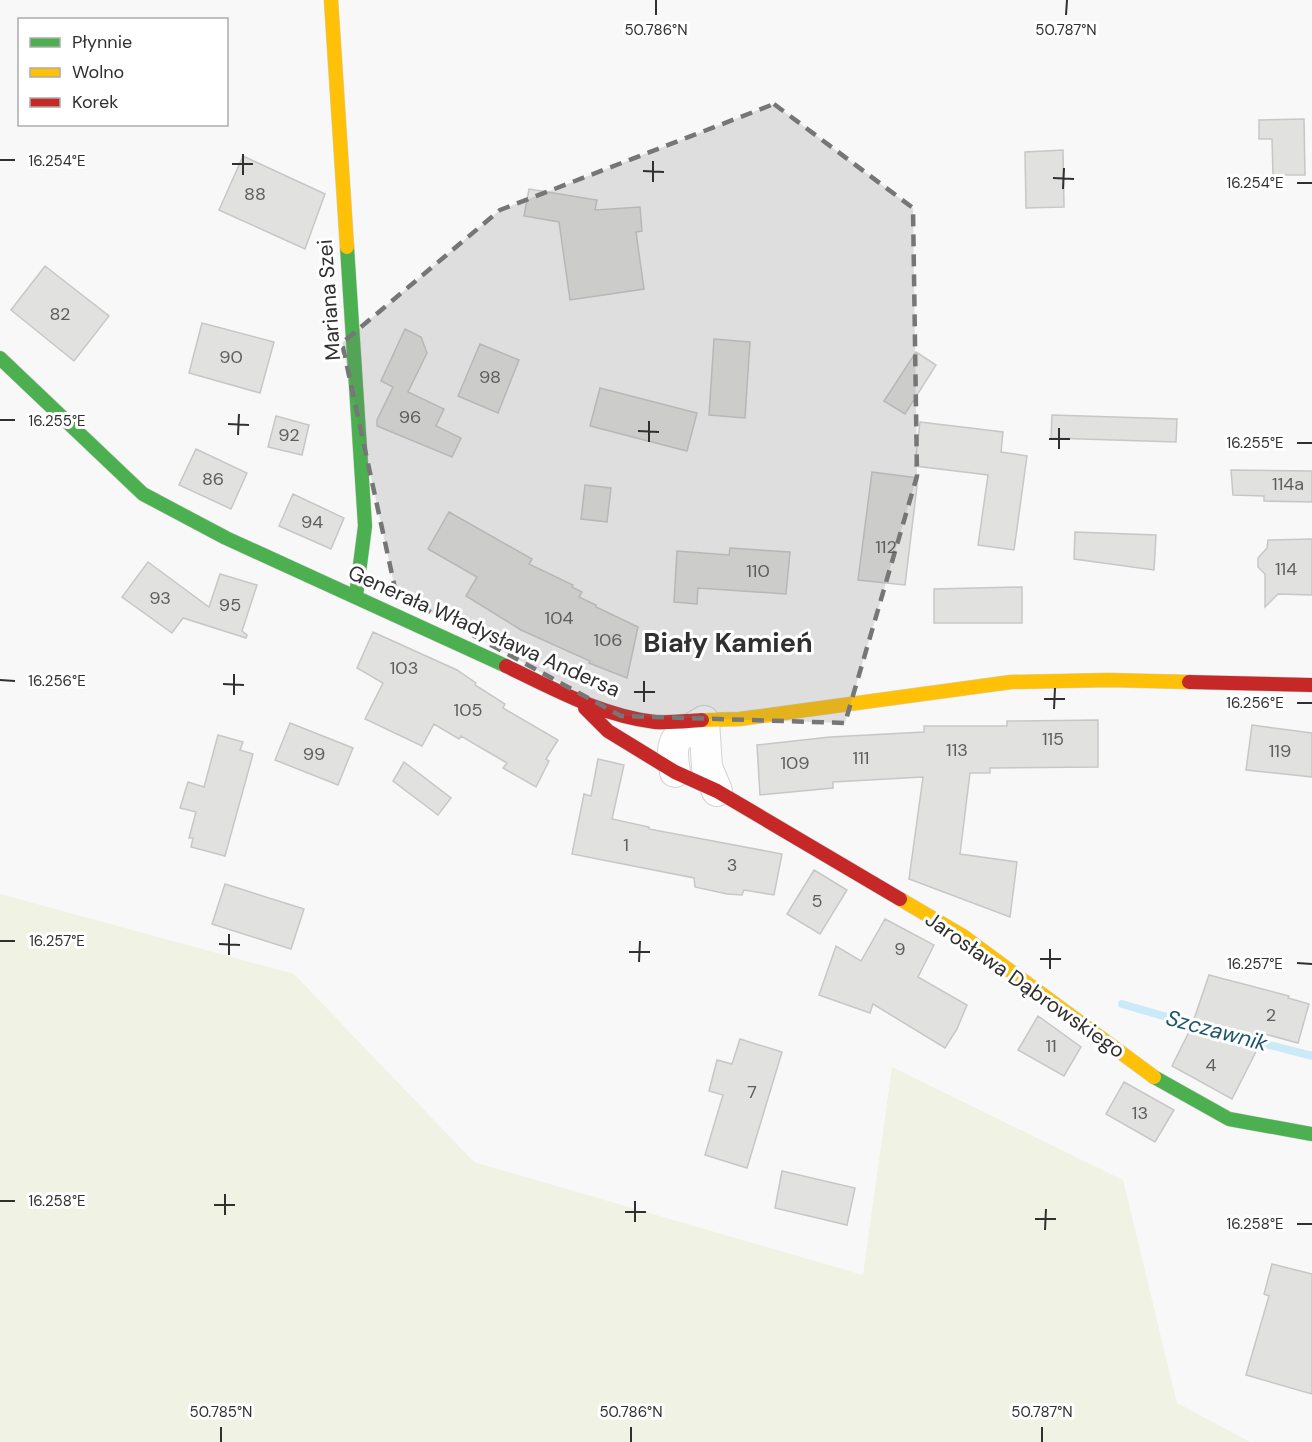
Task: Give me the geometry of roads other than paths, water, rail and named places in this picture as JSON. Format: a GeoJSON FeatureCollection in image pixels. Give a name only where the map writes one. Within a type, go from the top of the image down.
{"type":"FeatureCollection","features":[{"type":"Feature","properties":{"kind":"street","name":"Mariana Szei"},"geometry":{"type":"LineString","coordinates":[[331,0],[365,526],[356,596]]}},
{"type":"Feature","properties":{"kind":"street","name":"Generała Władysława Andersa"},"geometry":{"type":"LineString","coordinates":[[0,358],[143,494],[226,538],[575,699],[609,712],[656,722],[740,719],[1011,682],[1109,680],[1312,685]]}},
{"type":"Feature","properties":{"kind":"street","name":"Jarosława Dąbrowskiego"},"geometry":{"type":"LineString","coordinates":[[575,699],[608,731],[675,772],[717,791],[963,936],[1157,1079],[1230,1119],[1312,1134]]}},
{"type":"Feature","properties":{"kind":"street"},"geometry":{"type":"LineString","coordinates":[[675,772],[672,747],[677,737],[704,721],[707,767],[717,791]]}},
{"type":"Feature","properties":{"kind":"waterway","name":"Szczawnik"},"geometry":{"type":"LineString","coordinates":[[1122,1004],[1201,1027]]}},
{"type":"Feature","properties":{"kind":"waterway","name":"Szczawnik"},"geometry":{"type":"LineString","coordinates":[[1250,1040],[1312,1056]]}},
{"type":"Feature","properties":{"kind":"district","name":"Biały Kamień"},"geometry":{"type":"Point","coordinates":[728,643]}}]}
